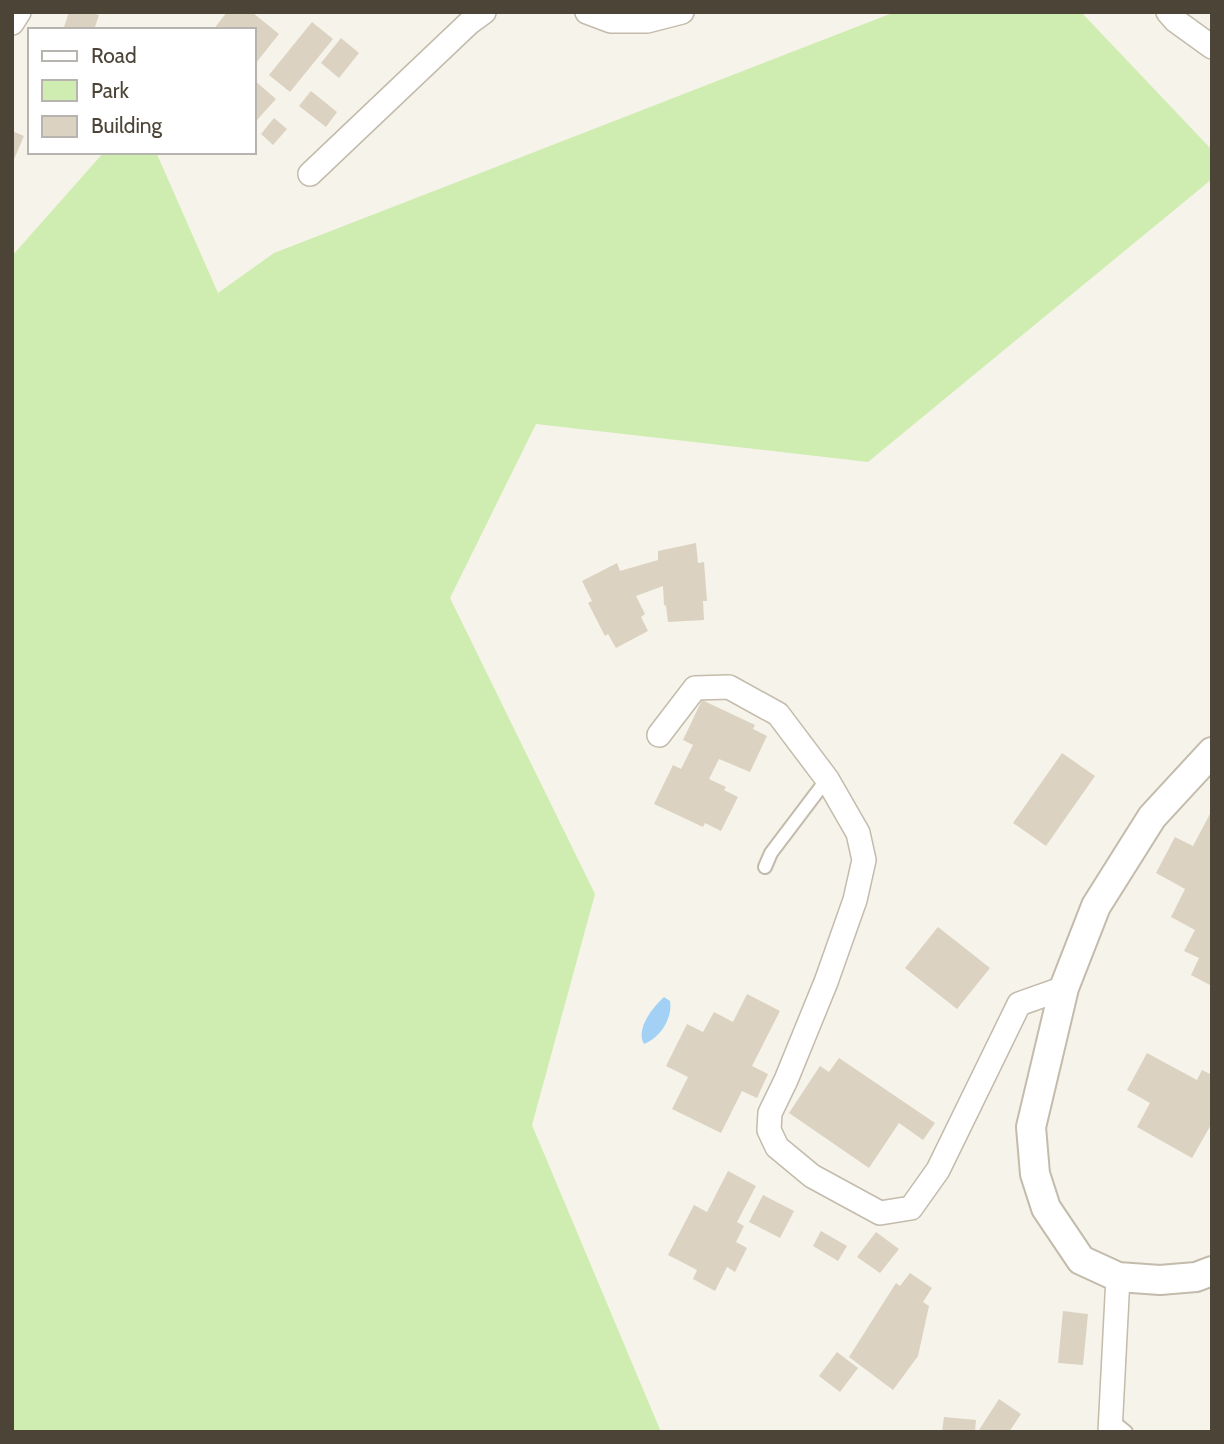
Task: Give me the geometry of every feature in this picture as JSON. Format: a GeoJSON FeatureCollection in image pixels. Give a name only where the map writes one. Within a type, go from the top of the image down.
{"type":"FeatureCollection","features":[{"type":"Feature","properties":{"kind":"street"},"geometry":{"type":"LineString","coordinates":[[12,23],[19,12]]}},
{"type":"Feature","properties":{"kind":"street"},"geometry":{"type":"LineString","coordinates":[[310,174],[469,23],[484,12]]}},
{"type":"Feature","properties":{"kind":"street"},"geometry":{"type":"LineString","coordinates":[[587,12],[611,21],[647,21],[682,12]]}},
{"type":"Feature","properties":{"kind":"street"},"geometry":{"type":"LineString","coordinates":[[1168,12],[1212,47]]}},
{"type":"Feature","properties":{"kind":"street"},"geometry":{"type":"LineString","coordinates":[[659,735],[695,688],[729,687],[778,714],[827,779],[858,833],[864,860],[855,900],[826,982],[770,1113],[769,1130],[777,1147],[812,1176],[880,1213],[911,1208],[938,1170],[1019,1004],[1064,988]]}},
{"type":"Feature","properties":{"kind":"street"},"geometry":{"type":"LineString","coordinates":[[1212,752],[1152,817],[1096,906],[1064,988],[1031,1128],[1035,1174],[1046,1208],[1081,1260],[1118,1277],[1160,1280],[1196,1277],[1212,1271]]}},
{"type":"Feature","properties":{"kind":"street"},"geometry":{"type":"LineString","coordinates":[[1116,1428],[1118,1277]]}},
{"type":"Feature","properties":{"kind":"lane"},"geometry":{"type":"LineString","coordinates":[[765,867],[771,853],[827,779]]}},
{"type":"Feature","properties":{"kind":"green space"},"geometry":{"type":"Polygon","coordinates":[[[895,12],[1081,12],[1212,150],[1212,179],[868,462],[536,424],[450,598],[595,894],[532,1125],[661,1432],[12,1432],[12,256],[102,154],[157,154],[218,293],[274,253],[895,12]]]}},
{"type":"Feature","properties":{"kind":"water"},"geometry":{"type":"Polygon","coordinates":[[[664,997],[670,1001],[667,1020],[655,1037],[644,1044],[643,1025],[650,1012],[664,997]]]}},
{"type":"Feature","properties":{"kind":"building"},"geometry":{"type":"Polygon","coordinates":[[[69,12],[99,15],[95,28],[64,27],[69,12]]]}},
{"type":"Feature","properties":{"kind":"building"},"geometry":{"type":"Polygon","coordinates":[[[227,12],[252,12],[279,34],[256,63],[256,28],[215,28],[227,12]]]}},
{"type":"Feature","properties":{"kind":"building"},"geometry":{"type":"Polygon","coordinates":[[[312,22],[333,39],[290,92],[269,75],[312,22]]]}},
{"type":"Feature","properties":{"kind":"building"},"geometry":{"type":"Polygon","coordinates":[[[341,38],[359,53],[339,78],[321,63],[341,38]]]}},
{"type":"Feature","properties":{"kind":"building"},"geometry":{"type":"Polygon","coordinates":[[[256,82],[276,99],[256,119],[256,82]]]}},
{"type":"Feature","properties":{"kind":"building"},"geometry":{"type":"Polygon","coordinates":[[[311,91],[337,112],[326,127],[299,106],[311,91]]]}},
{"type":"Feature","properties":{"kind":"building"},"geometry":{"type":"Polygon","coordinates":[[[274,118],[287,129],[273,145],[261,134],[274,118]]]}},
{"type":"Feature","properties":{"kind":"building"},"geometry":{"type":"Polygon","coordinates":[[[12,131],[24,136],[12,164],[12,131]]]}},
{"type":"Feature","properties":{"kind":"building"},"geometry":{"type":"Polygon","coordinates":[[[696,543],[698,563],[704,562],[707,601],[703,601],[704,620],[668,622],[663,586],[636,596],[645,614],[641,617],[648,631],[616,648],[608,634],[605,636],[588,603],[592,601],[582,581],[617,563],[620,571],[658,560],[658,551],[696,543]]]}},
{"type":"Feature","properties":{"kind":"building"},"geometry":{"type":"Polygon","coordinates":[[[702,700],[755,725],[753,729],[767,736],[750,772],[719,759],[709,779],[726,787],[724,790],[738,797],[721,831],[705,823],[703,827],[654,804],[673,765],[681,769],[693,745],[683,740],[702,700]]]}},
{"type":"Feature","properties":{"kind":"building"},"geometry":{"type":"Polygon","coordinates":[[[1062,753],[1095,776],[1046,846],[1013,823],[1062,753]]]}},
{"type":"Feature","properties":{"kind":"building"},"geometry":{"type":"Polygon","coordinates":[[[1212,810],[1212,986],[1191,975],[1199,958],[1184,951],[1195,930],[1171,917],[1185,889],[1156,873],[1175,837],[1193,846],[1212,810]]]}},
{"type":"Feature","properties":{"kind":"building"},"geometry":{"type":"Polygon","coordinates":[[[938,927],[990,968],[957,1009],[905,968],[938,927]]]}},
{"type":"Feature","properties":{"kind":"building"},"geometry":{"type":"Polygon","coordinates":[[[747,994],[780,1011],[752,1066],[768,1074],[757,1098],[742,1091],[721,1133],[672,1109],[688,1077],[666,1066],[687,1024],[703,1032],[714,1012],[733,1022],[747,994]]]}},
{"type":"Feature","properties":{"kind":"building"},"geometry":{"type":"Polygon","coordinates":[[[1147,1053],[1197,1080],[1202,1070],[1212,1075],[1212,1123],[1192,1158],[1137,1127],[1150,1103],[1127,1090],[1147,1053]]]}},
{"type":"Feature","properties":{"kind":"building"},"geometry":{"type":"Polygon","coordinates":[[[839,1058],[935,1123],[923,1140],[899,1123],[869,1168],[789,1113],[820,1066],[829,1072],[839,1058]]]}},
{"type":"Feature","properties":{"kind":"building"},"geometry":{"type":"Polygon","coordinates":[[[728,1171],[756,1186],[737,1222],[744,1226],[736,1242],[747,1248],[735,1272],[727,1267],[715,1291],[693,1279],[697,1270],[668,1255],[694,1205],[707,1212],[728,1171]]]}},
{"type":"Feature","properties":{"kind":"building"},"geometry":{"type":"Polygon","coordinates":[[[763,1195],[794,1211],[780,1238],[749,1222],[763,1195]]]}},
{"type":"Feature","properties":{"kind":"building"},"geometry":{"type":"Polygon","coordinates":[[[821,1231],[847,1246],[838,1261],[813,1246],[821,1231]]]}},
{"type":"Feature","properties":{"kind":"building"},"geometry":{"type":"Polygon","coordinates":[[[876,1232],[899,1249],[880,1273],[857,1257],[876,1232]]]}},
{"type":"Feature","properties":{"kind":"building"},"geometry":{"type":"Polygon","coordinates":[[[910,1273],[932,1288],[923,1302],[929,1306],[918,1356],[893,1390],[849,1357],[896,1283],[900,1286],[910,1273]]]}},
{"type":"Feature","properties":{"kind":"building"},"geometry":{"type":"Polygon","coordinates":[[[1063,1311],[1088,1314],[1083,1365],[1058,1363],[1063,1311]]]}},
{"type":"Feature","properties":{"kind":"building"},"geometry":{"type":"Polygon","coordinates":[[[837,1352],[858,1368],[840,1392],[819,1376],[837,1352]]]}},
{"type":"Feature","properties":{"kind":"building"},"geometry":{"type":"Polygon","coordinates":[[[999,1399],[1021,1414],[1009,1432],[981,1432],[979,1430],[999,1399]]]}},
{"type":"Feature","properties":{"kind":"building"},"geometry":{"type":"Polygon","coordinates":[[[944,1417],[976,1420],[975,1432],[942,1432],[944,1417]]]}}]}
